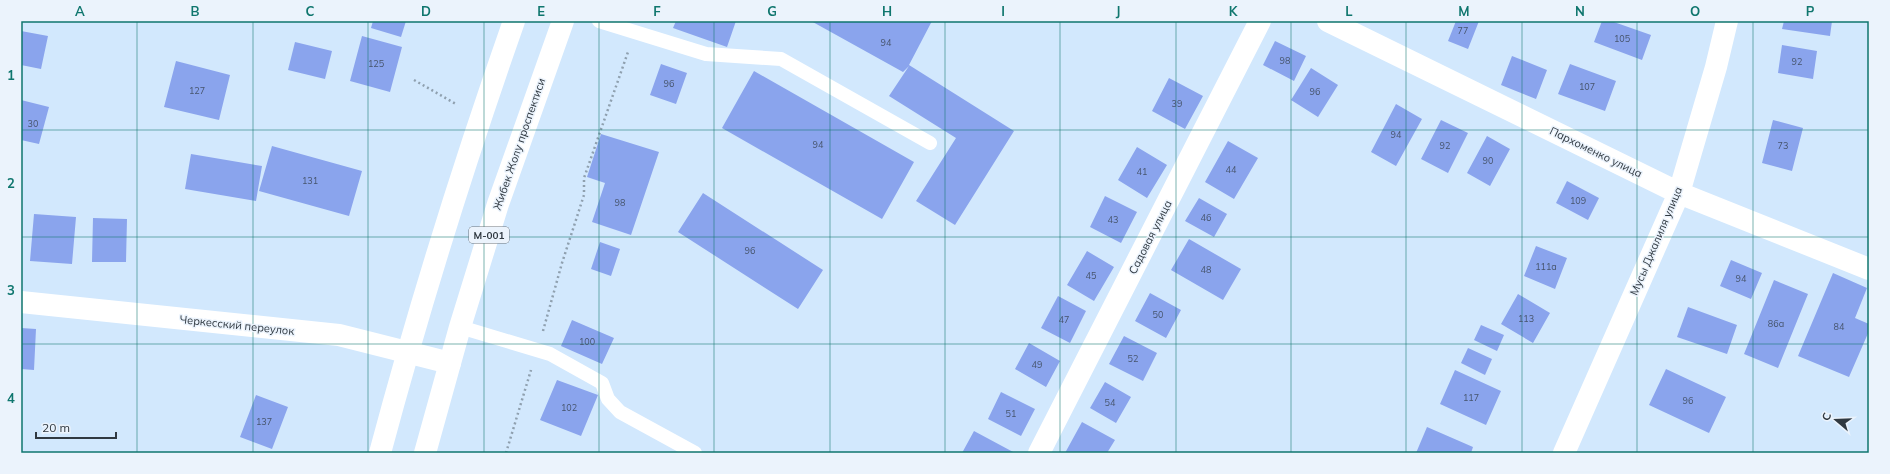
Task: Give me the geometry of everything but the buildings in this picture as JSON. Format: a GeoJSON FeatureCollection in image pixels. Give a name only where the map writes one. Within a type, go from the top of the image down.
{"type":"FeatureCollection","features":[{"type":"Feature","properties":{"kind":"street"},"geometry":{"type":"LineString","coordinates":[[380,453],[407,352],[482,112],[514,21]]}},
{"type":"Feature","properties":{"kind":"street","name":"Жибек Жолу проспектиси"},"geometry":{"type":"LineString","coordinates":[[425,453],[460,327],[498,204],[563,21]]}},
{"type":"Feature","properties":{"kind":"street","name":"Садовая улица"},"geometry":{"type":"LineString","coordinates":[[1039,453],[1260,21]]}},
{"type":"Feature","properties":{"kind":"street","name":"Пархоменко улица"},"geometry":{"type":"LineString","coordinates":[[1328,21],[1678,192],[1869,269]]}},
{"type":"Feature","properties":{"kind":"street","name":"Мусы Джалиля улица"},"geometry":{"type":"LineString","coordinates":[[1564,453],[1678,192],[1716,67],[1727,21]]}},
{"type":"Feature","properties":{"kind":"street","name":"Черкесский переулок"},"geometry":{"type":"LineString","coordinates":[[21,302],[339,335],[450,364]]}},
{"type":"Feature","properties":{"kind":"lane"},"geometry":{"type":"LineString","coordinates":[[599,21],[706,54],[781,59],[930,143]]}},
{"type":"Feature","properties":{"kind":"lane"},"geometry":{"type":"LineString","coordinates":[[460,327],[550,354],[602,383],[608,399],[620,412],[695,453]]}},
{"type":"Feature","properties":{"kind":"path"},"geometry":{"type":"LineString","coordinates":[[506,453],[562,263],[584,195],[584,178],[635,33]]}},
{"type":"Feature","properties":{"kind":"path"},"geometry":{"type":"LineString","coordinates":[[414,80],[456,104]]}}]}
